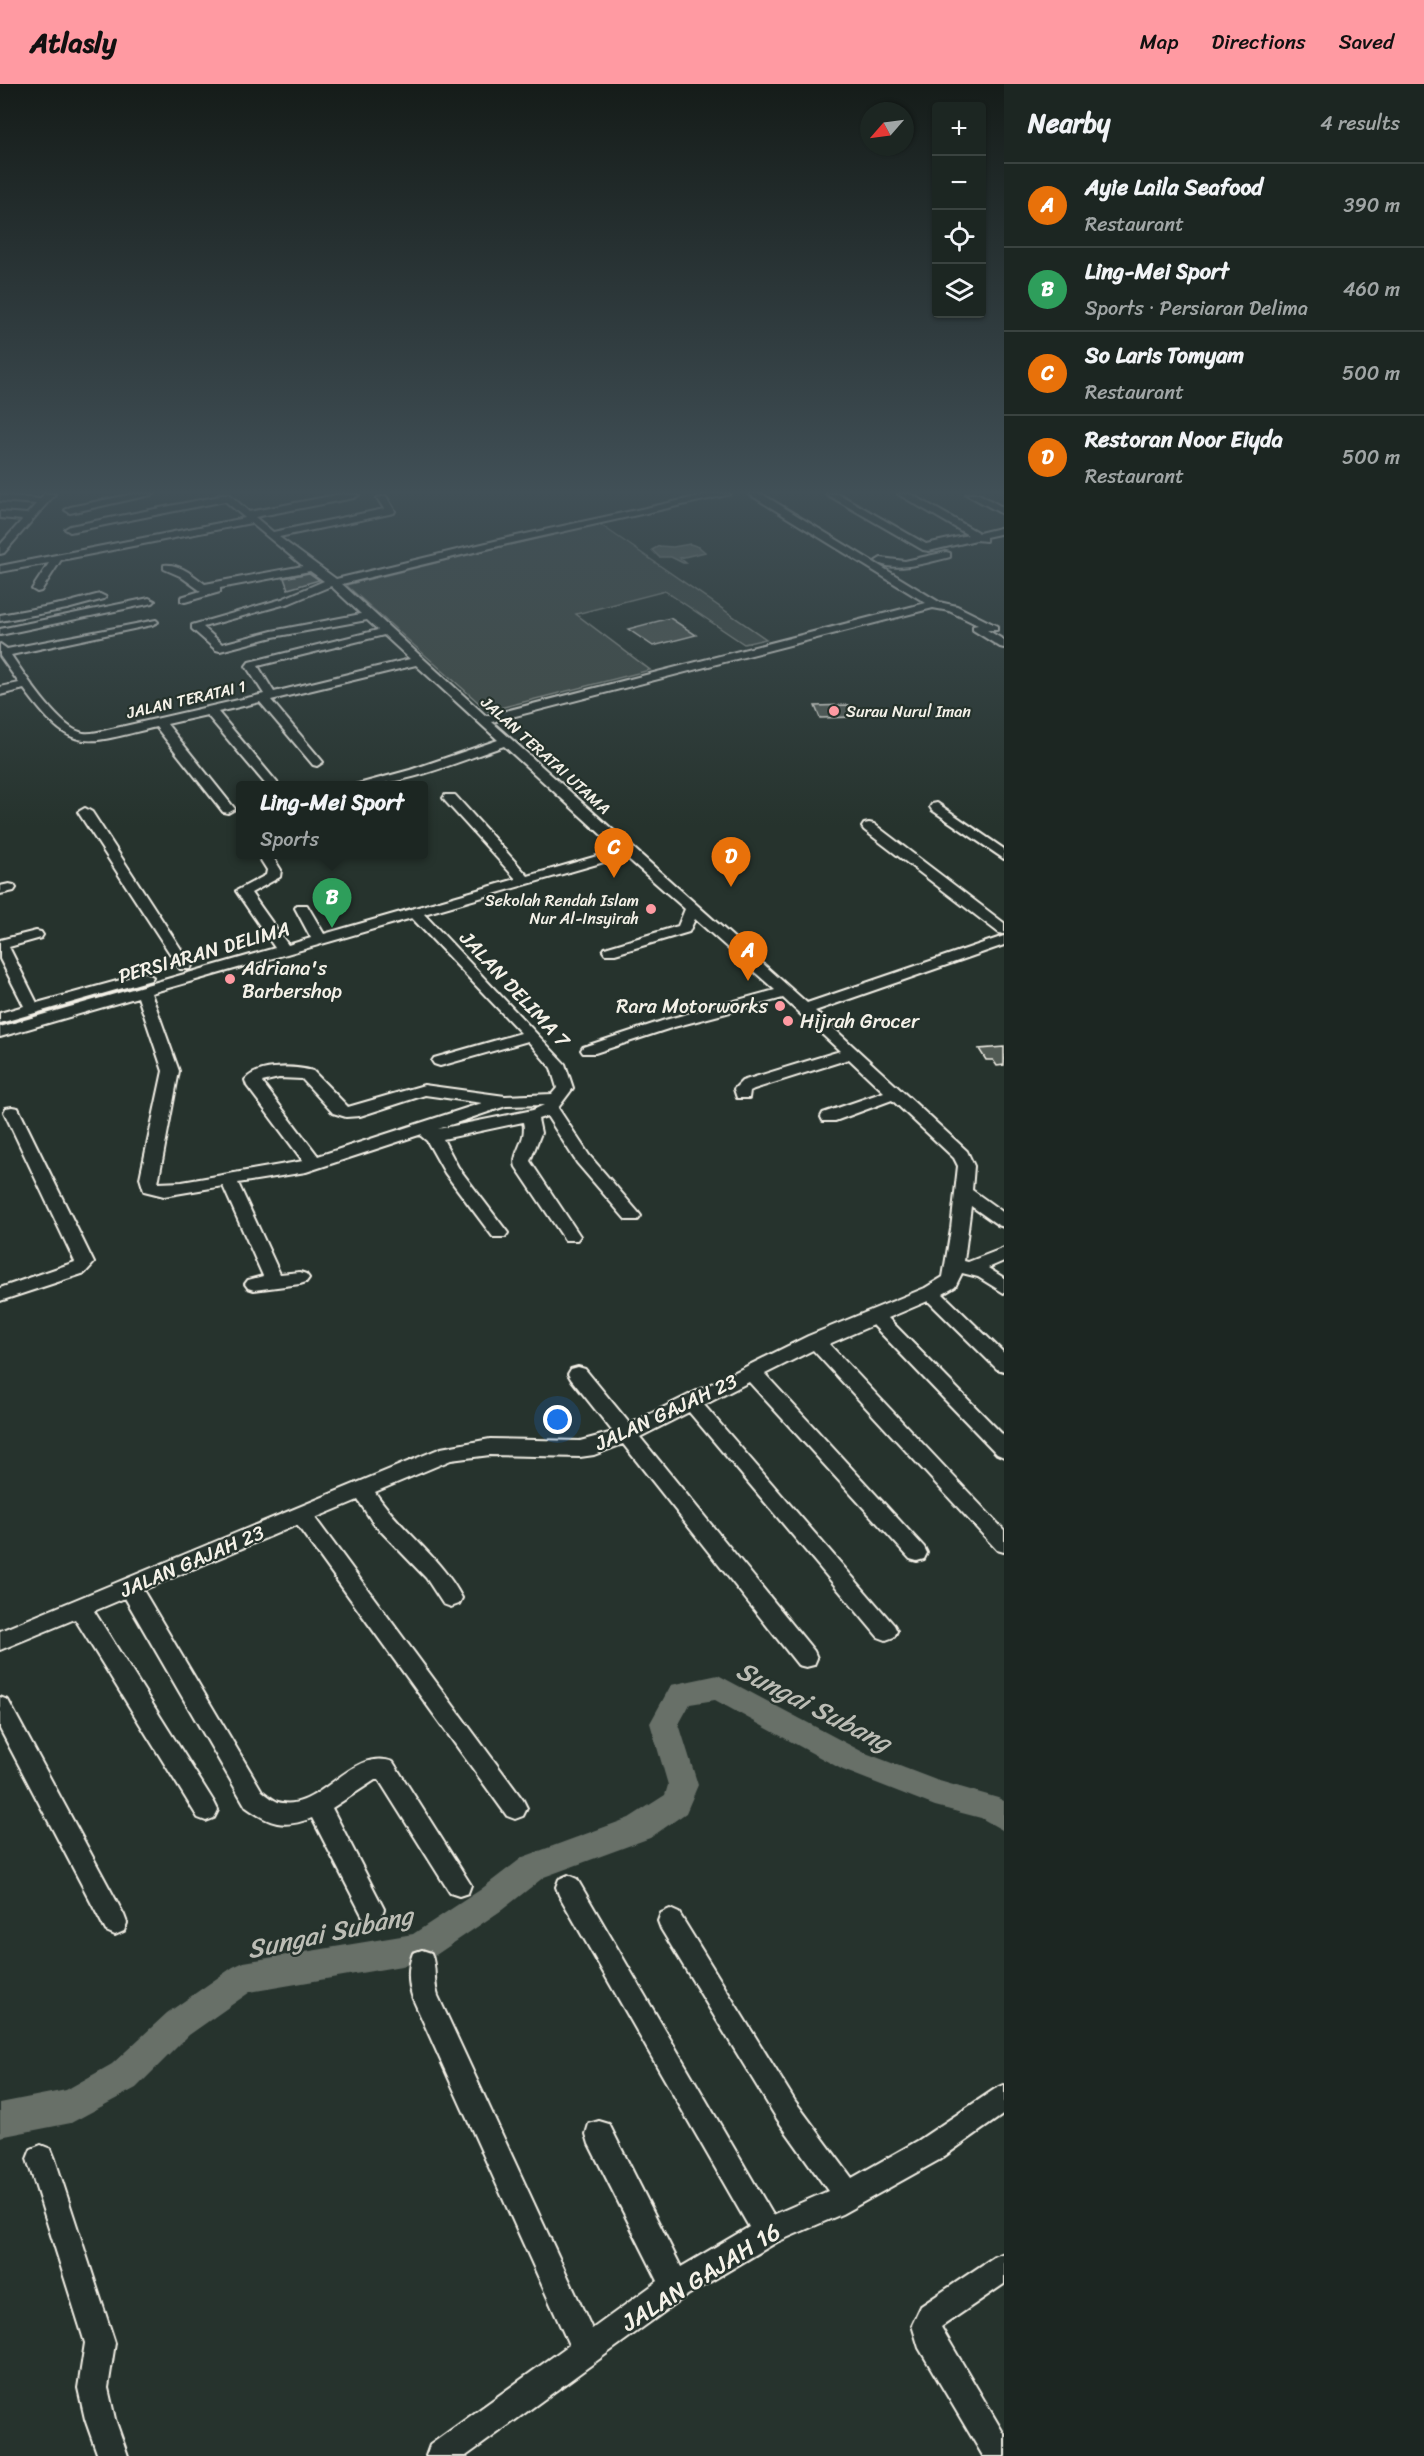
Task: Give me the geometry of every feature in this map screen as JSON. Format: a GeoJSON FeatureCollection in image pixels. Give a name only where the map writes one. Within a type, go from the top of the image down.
{"type":"FeatureCollection","features":[{"type":"Feature","properties":{"kind":"street"},"geometry":{"type":"LineString","coordinates":[[4,617],[19,605]]}},
{"type":"Feature","properties":{"kind":"street"},"geometry":{"type":"LineString","coordinates":[[4,617],[71,605]]}},
{"type":"Feature","properties":{"kind":"street"},"geometry":{"type":"LineString","coordinates":[[0,632],[131,605]]}},
{"type":"Feature","properties":{"kind":"street"},"geometry":{"type":"LineString","coordinates":[[273,605],[196,627],[220,648],[272,634],[369,616]]}},
{"type":"Feature","properties":{"kind":"street","name":"JALAN TERATAI UTAMA"},"geometry":{"type":"LineString","coordinates":[[357,605],[805,1009],[948,1143]]}},
{"type":"Feature","properties":{"kind":"street"},"geometry":{"type":"LineString","coordinates":[[484,720],[932,605]]}},
{"type":"Feature","properties":{"kind":"street"},"geometry":{"type":"LineString","coordinates":[[938,605],[952,608],[1000,638]]}},
{"type":"Feature","properties":{"kind":"street"},"geometry":{"type":"LineString","coordinates":[[954,605],[1000,638]]}},
{"type":"Feature","properties":{"kind":"street"},"geometry":{"type":"LineString","coordinates":[[2,650],[152,622]]}},
{"type":"Feature","properties":{"kind":"street"},"geometry":{"type":"LineString","coordinates":[[317,762],[267,697],[252,665],[386,632]]}},
{"type":"Feature","properties":{"kind":"street","name":"JALAN TERATAI 1"},"geometry":{"type":"LineString","coordinates":[[2,650],[6,666],[27,685],[62,726],[78,736],[119,732],[418,661]]}},
{"type":"Feature","properties":{"kind":"street"},"geometry":{"type":"LineString","coordinates":[[0,691],[27,685]]}},
{"type":"Feature","properties":{"kind":"street"},"geometry":{"type":"LineString","coordinates":[[210,710],[270,781]]}},
{"type":"Feature","properties":{"kind":"street"},"geometry":{"type":"LineString","coordinates":[[159,722],[228,809]]}},
{"type":"Feature","properties":{"kind":"street"},"geometry":{"type":"LineString","coordinates":[[379,781],[414,773],[507,741]]}},
{"type":"Feature","properties":{"kind":"street"},"geometry":{"type":"LineString","coordinates":[[450,798],[525,881]]}},
{"type":"Feature","properties":{"kind":"street"},"geometry":{"type":"LineString","coordinates":[[937,807],[1004,855]]}},
{"type":"Feature","properties":{"kind":"street"},"geometry":{"type":"LineString","coordinates":[[86,812],[185,966]]}},
{"type":"Feature","properties":{"kind":"street"},"geometry":{"type":"LineString","coordinates":[[868,826],[1004,930]]}},
{"type":"Feature","properties":{"kind":"street","name":"PERSIARAN DELIMA"},"geometry":{"type":"LineString","coordinates":[[0,1032],[628,851]]}},
{"type":"Feature","properties":{"kind":"street"},"geometry":{"type":"LineString","coordinates":[[267,859],[274,870],[273,877],[245,888],[243,892],[284,950]]}},
{"type":"Feature","properties":{"kind":"street"},"geometry":{"type":"LineString","coordinates":[[302,908],[320,940]]}},
{"type":"Feature","properties":{"kind":"street"},"geometry":{"type":"LineString","coordinates":[[610,951],[684,929],[692,909]]}},
{"type":"Feature","properties":{"kind":"street","name":"JALAN DELIMA 7"},"geometry":{"type":"LineString","coordinates":[[415,913],[531,1035],[559,1068],[564,1078],[565,1088],[553,1103]]}},
{"type":"Feature","properties":{"kind":"street"},"geometry":{"type":"LineString","coordinates":[[33,1009],[0,945],[36,935]]}},
{"type":"Feature","properties":{"kind":"street"},"geometry":{"type":"LineString","coordinates":[[805,1009],[1004,939]]}},
{"type":"Feature","properties":{"kind":"street"},"geometry":{"type":"LineString","coordinates":[[0,1018],[248,949]]}},
{"type":"Feature","properties":{"kind":"street"},"geometry":{"type":"LineString","coordinates":[[143,991],[171,1071],[149,1178],[150,1187],[164,1190],[182,1188],[287,1167],[306,1166],[504,1101]]}},
{"type":"Feature","properties":{"kind":"street"},"geometry":{"type":"LineString","coordinates":[[589,1050],[670,1023],[786,992]]}},
{"type":"Feature","properties":{"kind":"street"},"geometry":{"type":"LineString","coordinates":[[440,1061],[531,1035]]}},
{"type":"Feature","properties":{"kind":"street"},"geometry":{"type":"LineString","coordinates":[[743,1094],[742,1089],[748,1085],[851,1053]]}},
{"type":"Feature","properties":{"kind":"street"},"geometry":{"type":"LineString","coordinates":[[316,1162],[310,1159],[255,1086],[253,1080],[288,1073],[307,1074],[339,1109],[346,1112],[354,1112],[424,1090],[504,1101],[553,1103]]}},
{"type":"Feature","properties":{"kind":"street"},"geometry":{"type":"LineString","coordinates":[[829,1117],[894,1094]]}},
{"type":"Feature","properties":{"kind":"street"},"geometry":{"type":"LineString","coordinates":[[384,1142],[433,1136],[528,1116],[553,1103]]}},
{"type":"Feature","properties":{"kind":"street"},"geometry":{"type":"LineString","coordinates":[[553,1103],[582,1159],[632,1216]]}},
{"type":"Feature","properties":{"kind":"street"},"geometry":{"type":"LineString","coordinates":[[0,1295],[79,1269],[85,1263],[12,1112]]}},
{"type":"Feature","properties":{"kind":"street"},"geometry":{"type":"LineString","coordinates":[[528,1116],[534,1130],[522,1161],[524,1167],[571,1236]]}},
{"type":"Feature","properties":{"kind":"street"},"geometry":{"type":"LineString","coordinates":[[433,1136],[451,1169],[499,1233]]}},
{"type":"Feature","properties":{"kind":"street","name":"JALAN GAJAH 23"},"geometry":{"type":"LineString","coordinates":[[0,1641],[448,1453],[490,1447],[580,1449],[594,1447],[626,1435],[815,1341],[931,1293],[949,1283],[962,1267],[966,1166],[964,1160],[948,1143]]}},
{"type":"Feature","properties":{"kind":"street"},"geometry":{"type":"LineString","coordinates":[[228,1179],[274,1281]]}},
{"type":"Feature","properties":{"kind":"street"},"geometry":{"type":"LineString","coordinates":[[964,1193],[1004,1221]]}},
{"type":"Feature","properties":{"kind":"street"},"geometry":{"type":"LineString","coordinates":[[962,1267],[1004,1254]]}},
{"type":"Feature","properties":{"kind":"street"},"geometry":{"type":"LineString","coordinates":[[962,1267],[984,1273],[1004,1287]]}},
{"type":"Feature","properties":{"kind":"street"},"geometry":{"type":"LineString","coordinates":[[254,1284],[300,1278]]}},
{"type":"Feature","properties":{"kind":"street"},"geometry":{"type":"LineString","coordinates":[[931,1293],[1004,1364]]}},
{"type":"Feature","properties":{"kind":"street"},"geometry":{"type":"LineString","coordinates":[[875,1316],[1004,1449]]}},
{"type":"Feature","properties":{"kind":"street"},"geometry":{"type":"LineString","coordinates":[[815,1341],[1004,1544]]}},
{"type":"Feature","properties":{"kind":"street"},"geometry":{"type":"LineString","coordinates":[[751,1372],[916,1553]]}},
{"type":"Feature","properties":{"kind":"street"},"geometry":{"type":"LineString","coordinates":[[578,1374],[806,1658]]}},
{"type":"Feature","properties":{"kind":"street"},"geometry":{"type":"LineString","coordinates":[[691,1402],[886,1631]]}},
{"type":"Feature","properties":{"kind":"street"},"geometry":{"type":"LineString","coordinates":[[361,1488],[380,1517],[433,1572],[451,1598]]}},
{"type":"Feature","properties":{"kind":"street"},"geometry":{"type":"LineString","coordinates":[[301,1515],[515,1808]]}},
{"type":"Feature","properties":{"kind":"street"},"geometry":{"type":"LineString","coordinates":[[130,1587],[254,1799],[263,1809],[276,1814],[290,1814],[317,1804],[374,1769],[386,1769],[459,1885]]}},
{"type":"Feature","properties":{"kind":"street"},"geometry":{"type":"LineString","coordinates":[[80,1608],[206,1810]]}},
{"type":"Feature","properties":{"kind":"street"},"geometry":{"type":"LineString","coordinates":[[0,1707],[115,1923]]}},
{"type":"Feature","properties":{"kind":"street"},"geometry":{"type":"LineString","coordinates":[[317,1804],[372,1910]]}},
{"type":"Feature","properties":{"kind":"street"},"geometry":{"type":"LineString","coordinates":[[568,1887],[767,2232]]}},
{"type":"Feature","properties":{"kind":"street"},"geometry":{"type":"LineString","coordinates":[[670,1921],[786,2110],[848,2195]]}},
{"type":"Feature","properties":{"kind":"street"},"geometry":{"type":"LineString","coordinates":[[422,1962],[422,1987],[426,1999],[586,2351]]}},
{"type":"Feature","properties":{"kind":"street","name":"JALAN GAJAH 16"},"geometry":{"type":"LineString","coordinates":[[441,2456],[676,2286],[767,2232],[848,2195],[929,2150],[1004,2098]]}},
{"type":"Feature","properties":{"kind":"street"},"geometry":{"type":"LineString","coordinates":[[599,2134],[676,2286]]}},
{"type":"Feature","properties":{"kind":"street"},"geometry":{"type":"LineString","coordinates":[[41,2159],[100,2343],[100,2356],[93,2381],[94,2393],[113,2456]]}},
{"type":"Feature","properties":{"kind":"street"},"geometry":{"type":"LineString","coordinates":[[1000,2456],[929,2338],[926,2325],[931,2316],[1004,2267]]}},
{"type":"Feature","properties":{"kind":"shaded area"},"geometry":{"type":"Polygon","coordinates":[[[368,605],[612,605],[576,614],[650,670],[488,711],[368,605]]]}},
{"type":"Feature","properties":{"kind":"shaded area"},"geometry":{"type":"Polygon","coordinates":[[[685,605],[716,605],[766,639],[744,644],[685,605]]]}},
{"type":"Feature","properties":{"kind":"building"},"geometry":{"type":"Polygon","coordinates":[[[670,618],[696,635],[653,646],[628,629],[670,618]]]}},
{"type":"Feature","properties":{"kind":"building","name":"Surau Nurul Iman"},"geometry":{"type":"Polygon","coordinates":[[[849,705],[854,717],[820,718],[815,706],[849,705]]]}},
{"type":"Feature","properties":{"kind":"building"},"geometry":{"type":"Polygon","coordinates":[[[1004,1047],[1004,1065],[997,1066],[993,1060],[986,1060],[979,1049],[1004,1047]]]}},
{"type":"Feature","properties":{"kind":"waterway","name":"Sungai Subang"},"geometry":{"type":"LineString","coordinates":[[0,2120],[71,2106],[124,2076],[178,2024],[244,1978],[419,1948],[491,1900],[534,1867],[639,1828],[676,1804],[683,1785],[664,1723],[681,1694],[718,1687],[853,1761],[935,1793],[988,1807],[1004,1817]]}},
{"type":"Feature","properties":{"kind":"place","name":"Surau Nurul Iman"},"geometry":{"type":"Point","coordinates":[834,711]}},
{"type":"Feature","properties":{"kind":"place","name":"So Laris Tomyam"},"geometry":{"type":"Point","coordinates":[614,878]}},
{"type":"Feature","properties":{"kind":"place","name":"Restoran Noor Eiyda"},"geometry":{"type":"Point","coordinates":[731,887]}},
{"type":"Feature","properties":{"kind":"place","name":"Sekolah Rendah Islam Nur Al-Insyirah"},"geometry":{"type":"Point","coordinates":[651,909]}},
{"type":"Feature","properties":{"kind":"place","name":"Ling-Mei Sport"},"geometry":{"type":"Point","coordinates":[332,928]}},
{"type":"Feature","properties":{"kind":"place","name":"Adriana's Barbershop"},"geometry":{"type":"Point","coordinates":[230,979]}},
{"type":"Feature","properties":{"kind":"place","name":"Ayie Laila Seafood"},"geometry":{"type":"Point","coordinates":[748,981]}},
{"type":"Feature","properties":{"kind":"place","name":"Rara Motorworks"},"geometry":{"type":"Point","coordinates":[780,1006]}},
{"type":"Feature","properties":{"kind":"place","name":"Hijrah Grocer"},"geometry":{"type":"Point","coordinates":[788,1021]}}]}
